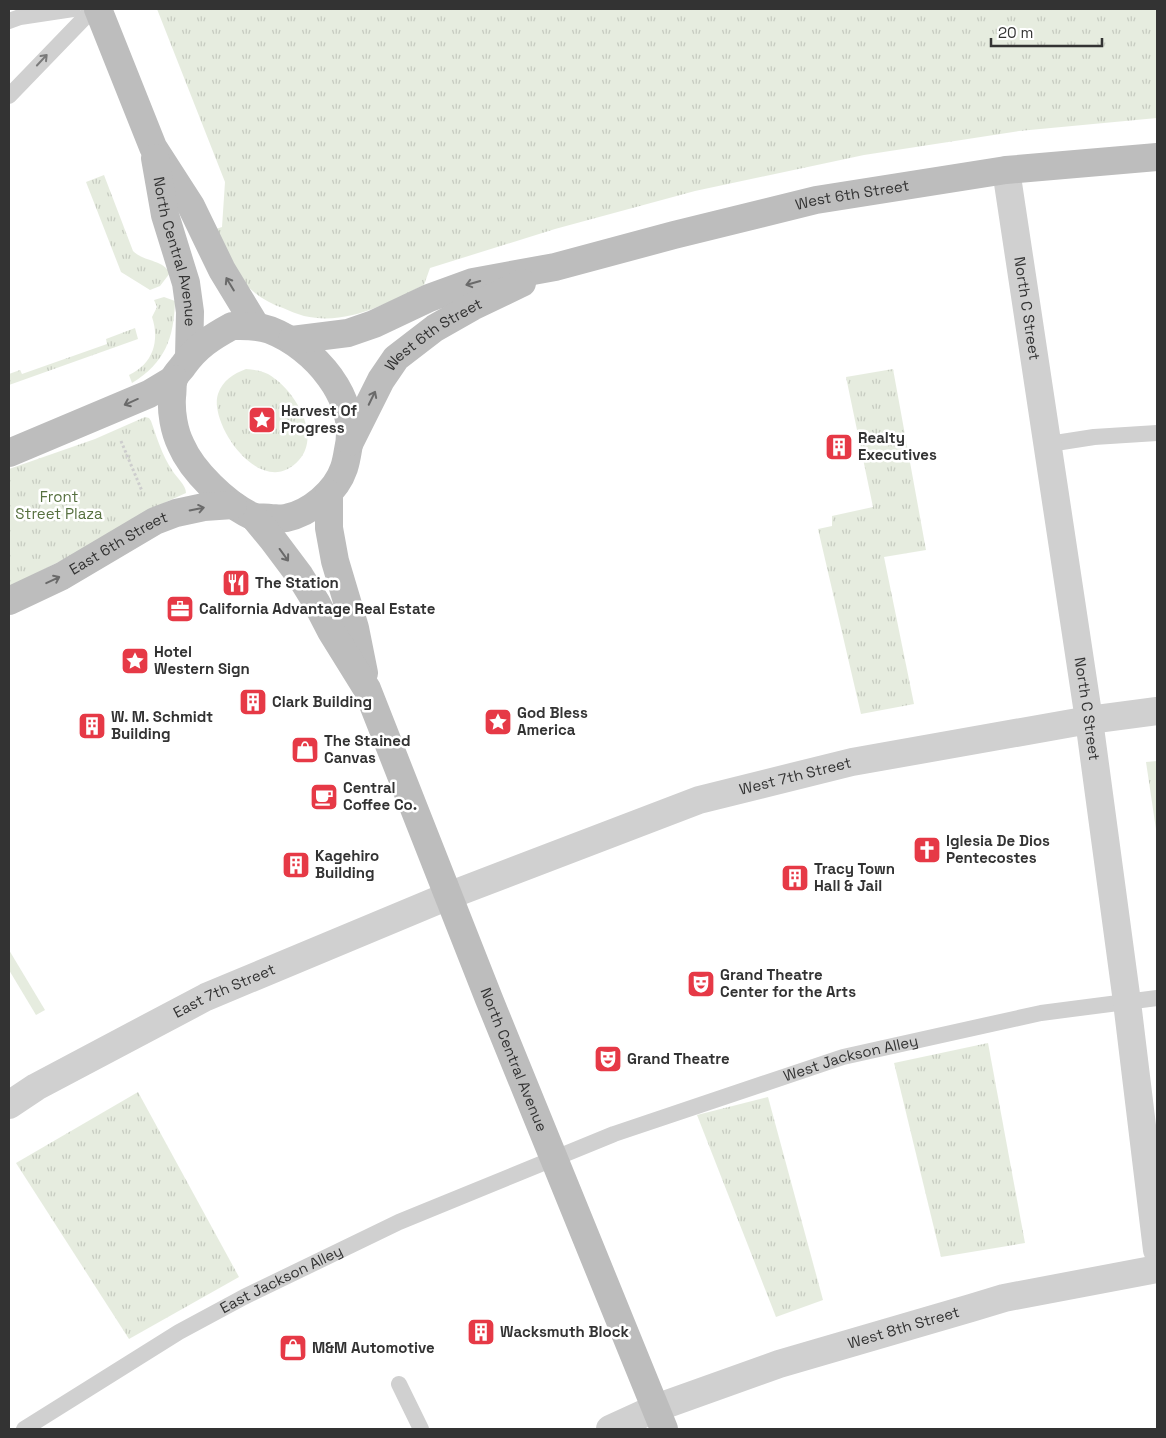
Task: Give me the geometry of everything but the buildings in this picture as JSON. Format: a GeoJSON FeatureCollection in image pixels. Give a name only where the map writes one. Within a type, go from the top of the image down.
{"type":"FeatureCollection","features":[{"type":"Feature","properties":{"kind":"street","name":"North Central Avenue"},"geometry":{"type":"LineString","coordinates":[[98,9],[153,147],[191,206],[222,270],[256,326]]}},
{"type":"Feature","properties":{"kind":"street","name":"North Central Avenue"},"geometry":{"type":"LineString","coordinates":[[153,147],[165,215],[186,283],[190,312],[181,368],[172,404],[180,444],[186,456],[205,479],[243,511],[273,540],[300,576],[367,689]]}},
{"type":"Feature","properties":{"kind":"street","name":"West 6th Street"},"geometry":{"type":"LineString","coordinates":[[292,340],[348,333],[374,324],[429,298],[474,282],[555,267],[816,200],[1006,170],[1157,157]]}},
{"type":"Feature","properties":{"kind":"street","name":"North C Street"},"geometry":{"type":"LineString","coordinates":[[1006,170],[1049,444],[1089,720],[1127,1002],[1157,1250]]}},
{"type":"Feature","properties":{"kind":"street","name":"West 6th Street"},"geometry":{"type":"LineString","coordinates":[[350,442],[381,380],[396,358],[435,328],[555,267]]}},
{"type":"Feature","properties":{"kind":"street"},"geometry":{"type":"LineString","coordinates":[[9,453],[149,394],[181,368],[207,340],[232,326],[256,326],[292,340],[309,353],[323,367],[345,406],[350,442],[344,470],[329,494]]}},
{"type":"Feature","properties":{"kind":"street","name":"North Central Avenue"},"geometry":{"type":"LineString","coordinates":[[329,494],[329,528],[335,561],[355,628],[367,689],[448,896],[660,1419]]}},
{"type":"Feature","properties":{"kind":"street","name":"East 6th Street"},"geometry":{"type":"LineString","coordinates":[[9,601],[69,572],[155,521],[176,513],[204,507],[285,518],[308,510],[329,494]]}},
{"type":"Feature","properties":{"kind":"street","name":"West 7th Street"},"geometry":{"type":"LineString","coordinates":[[448,896],[699,800],[852,762],[1089,720],[1157,711]]}},
{"type":"Feature","properties":{"kind":"street","name":"East 7th Street"},"geometry":{"type":"LineString","coordinates":[[9,1105],[36,1087],[206,997],[448,896]]}},
{"type":"Feature","properties":{"kind":"street","name":"West 8th Street"},"geometry":{"type":"LineString","coordinates":[[610,1429],[660,1419],[779,1364],[1004,1298],[1157,1269]]}},
{"type":"Feature","properties":{"kind":"lane"},"geometry":{"type":"LineString","coordinates":[[9,21],[20,17],[73,9]]}},
{"type":"Feature","properties":{"kind":"lane"},"geometry":{"type":"LineString","coordinates":[[9,96],[93,9]]}},
{"type":"Feature","properties":{"kind":"lane"},"geometry":{"type":"LineString","coordinates":[[1049,444],[1157,433]]}},
{"type":"Feature","properties":{"kind":"lane","name":"West Jackson Alley"},"geometry":{"type":"LineString","coordinates":[[554,1159],[614,1134],[843,1057],[1041,1013],[1157,998]]}},
{"type":"Feature","properties":{"kind":"lane","name":"East Jackson Alley"},"geometry":{"type":"LineString","coordinates":[[24,1429],[178,1332],[244,1298],[400,1222],[554,1159]]}},
{"type":"Feature","properties":{"kind":"lane"},"geometry":{"type":"LineString","coordinates":[[399,1384],[421,1429]]}},
{"type":"Feature","properties":{"kind":"path"},"geometry":{"type":"LineString","coordinates":[[119,438],[142,492]]}},
{"type":"Feature","properties":{"kind":"green space"},"geometry":{"type":"Polygon","coordinates":[[[157,9],[1157,9],[1157,118],[1019,131],[864,155],[695,191],[555,229],[430,268],[424,285],[396,299],[352,315],[320,318],[304,316],[261,297],[242,280],[231,262],[216,229],[222,227],[225,182],[157,9]]]}},
{"type":"Feature","properties":{"kind":"green space"},"geometry":{"type":"Polygon","coordinates":[[[104,175],[133,251],[137,255],[162,265],[170,273],[160,286],[150,290],[121,272],[86,182],[104,175]]]}},
{"type":"Feature","properties":{"kind":"green space"},"geometry":{"type":"Polygon","coordinates":[[[164,297],[175,301],[170,338],[160,358],[132,383],[129,375],[144,365],[153,351],[155,335],[152,317],[157,307],[154,300],[164,297]]]}},
{"type":"Feature","properties":{"kind":"green space"},"geometry":{"type":"Polygon","coordinates":[[[135,328],[138,339],[9,385],[9,374],[20,370],[22,374],[107,344],[106,339],[135,328]]]}},
{"type":"Feature","properties":{"kind":"green space"},"geometry":{"type":"Polygon","coordinates":[[[246,369],[268,374],[278,381],[287,390],[302,413],[308,438],[305,449],[299,460],[284,470],[269,472],[254,465],[241,454],[229,439],[221,423],[217,407],[220,389],[229,378],[246,369]]]}},
{"type":"Feature","properties":{"kind":"green space"},"geometry":{"type":"Polygon","coordinates":[[[893,369],[926,550],[884,557],[914,704],[861,714],[818,529],[832,526],[832,516],[873,507],[846,377],[893,369]]]}},
{"type":"Feature","properties":{"kind":"green space","name":"Front Street Plaza"},"geometry":{"type":"Polygon","coordinates":[[[145,417],[151,421],[165,458],[183,484],[186,493],[166,502],[98,542],[9,587],[9,469],[95,439],[145,417]]]}},
{"type":"Feature","properties":{"kind":"green space"},"geometry":{"type":"Polygon","coordinates":[[[1157,761],[1157,836],[1146,762],[1157,761]]]}},
{"type":"Feature","properties":{"kind":"green space"},"geometry":{"type":"Polygon","coordinates":[[[9,950],[45,1010],[36,1015],[9,970],[9,950]]]}},
{"type":"Feature","properties":{"kind":"green space"},"geometry":{"type":"Polygon","coordinates":[[[988,1043],[1025,1243],[941,1257],[894,1063],[988,1043]]]}},
{"type":"Feature","properties":{"kind":"green space"},"geometry":{"type":"Polygon","coordinates":[[[138,1092],[239,1277],[129,1339],[16,1163],[138,1092]]]}},
{"type":"Feature","properties":{"kind":"green space"},"geometry":{"type":"Polygon","coordinates":[[[768,1097],[823,1300],[776,1317],[697,1115],[768,1097]]]}},
{"type":"Feature","properties":{"kind":"place","name":"Harvest Of Progress"},"geometry":{"type":"Point","coordinates":[262,420]}},
{"type":"Feature","properties":{"kind":"place","name":"Realty Executives"},"geometry":{"type":"Point","coordinates":[839,447]}},
{"type":"Feature","properties":{"kind":"place","name":"The Station"},"geometry":{"type":"Point","coordinates":[236,583]}},
{"type":"Feature","properties":{"kind":"place","name":"California Advantage Real Estate"},"geometry":{"type":"Point","coordinates":[180,609]}},
{"type":"Feature","properties":{"kind":"place","name":"Hotel Western Sign"},"geometry":{"type":"Point","coordinates":[135,661]}},
{"type":"Feature","properties":{"kind":"place","name":"Clark Building"},"geometry":{"type":"Point","coordinates":[253,702]}},
{"type":"Feature","properties":{"kind":"place","name":"God Bless America"},"geometry":{"type":"Point","coordinates":[498,722]}},
{"type":"Feature","properties":{"kind":"place","name":"W. M. Schmidt Building"},"geometry":{"type":"Point","coordinates":[92,726]}},
{"type":"Feature","properties":{"kind":"place","name":"The Stained Canvas"},"geometry":{"type":"Point","coordinates":[305,750]}},
{"type":"Feature","properties":{"kind":"place","name":"Central Coffee Co."},"geometry":{"type":"Point","coordinates":[324,797]}},
{"type":"Feature","properties":{"kind":"place","name":"Iglesia De Dios Pentecostes"},"geometry":{"type":"Point","coordinates":[927,850]}},
{"type":"Feature","properties":{"kind":"place","name":"Kagehiro Building"},"geometry":{"type":"Point","coordinates":[296,865]}},
{"type":"Feature","properties":{"kind":"place","name":"Tracy Town Hall & Jail"},"geometry":{"type":"Point","coordinates":[795,878]}},
{"type":"Feature","properties":{"kind":"place","name":"Grand Theatre Center for the Arts"},"geometry":{"type":"Point","coordinates":[701,984]}},
{"type":"Feature","properties":{"kind":"place","name":"Grand Theatre"},"geometry":{"type":"Point","coordinates":[608,1059]}},
{"type":"Feature","properties":{"kind":"place","name":"Wacksmuth Block"},"geometry":{"type":"Point","coordinates":[481,1332]}},
{"type":"Feature","properties":{"kind":"place","name":"M&M Automotive"},"geometry":{"type":"Point","coordinates":[293,1348]}}]}
